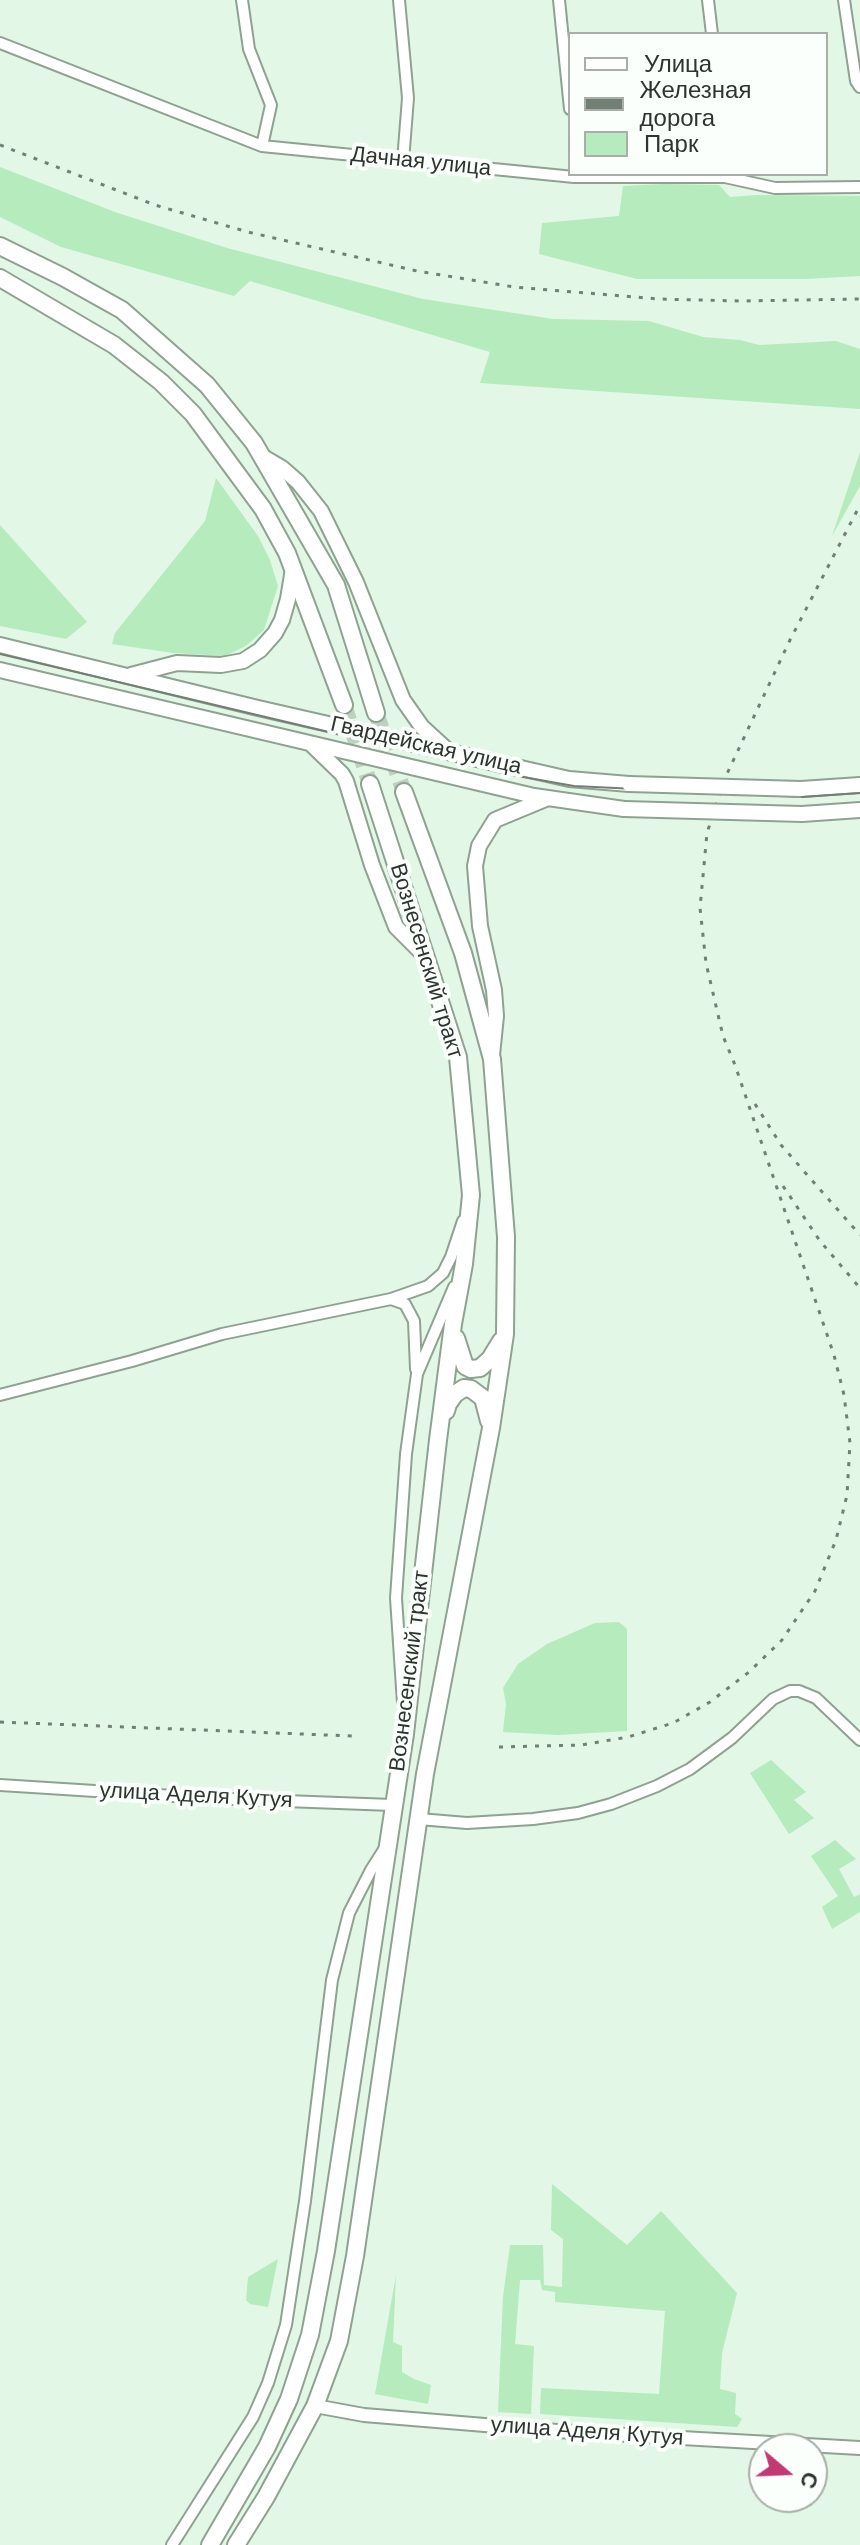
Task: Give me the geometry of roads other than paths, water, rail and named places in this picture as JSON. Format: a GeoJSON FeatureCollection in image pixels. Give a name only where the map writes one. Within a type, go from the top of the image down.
{"type":"FeatureCollection","features":[{"type":"Feature","properties":{"kind":"main road"},"geometry":{"type":"LineString","coordinates":[[0,246],[110,303],[144,327],[207,385],[265,458],[336,585],[376,713]]}},
{"type":"Feature","properties":{"kind":"main road"},"geometry":{"type":"LineString","coordinates":[[0,278],[114,345],[161,382],[193,414],[263,509],[287,553],[344,705]]}},
{"type":"Feature","properties":{"kind":"main road"},"geometry":{"type":"LineString","coordinates":[[265,458],[298,482],[321,511],[356,582],[403,700],[422,727],[446,749]]}},
{"type":"Feature","properties":{"kind":"main road"},"geometry":{"type":"LineString","coordinates":[[127,676],[177,663],[221,665],[252,656],[275,633],[282,620],[293,569]]}},
{"type":"Feature","properties":{"kind":"main road","name":"Гвардейская улица"},"geometry":{"type":"LineString","coordinates":[[0,645],[569,779],[629,784],[801,789],[860,785]]}},
{"type":"Feature","properties":{"kind":"main road","name":"Гвардейская улица"},"geometry":{"type":"LineString","coordinates":[[0,670],[550,798],[624,809],[802,814],[860,810]]}},
{"type":"Feature","properties":{"kind":"main road"},"geometry":{"type":"LineString","coordinates":[[310,744],[346,781],[372,865],[396,927],[426,958]]}},
{"type":"Feature","properties":{"kind":"main road","name":"Вознесенский тракт"},"geometry":{"type":"LineString","coordinates":[[210,2545],[267,2447],[289,2399],[310,2335],[326,2251],[405,1734],[438,1440],[471,1195],[458,1057],[370,784]]}},
{"type":"Feature","properties":{"kind":"main road","name":"Вознесенский тракт"},"geometry":{"type":"LineString","coordinates":[[236,2545],[315,2406],[339,2341],[355,2256],[419,1819],[491,1428],[505,1334],[506,1237],[492,1059],[463,953],[404,792]]}},
{"type":"Feature","properties":{"kind":"main road"},"geometry":{"type":"LineString","coordinates":[[492,1059],[496,1016],[494,990],[480,926],[475,866],[479,846],[495,820],[550,798]]}},
{"type":"Feature","properties":{"kind":"main road"},"geometry":{"type":"LineString","coordinates":[[453,1324],[458,1350],[465,1366],[471,1369],[480,1368],[490,1359],[505,1334]]}},
{"type":"Feature","properties":{"kind":"main road"},"geometry":{"type":"LineString","coordinates":[[438,1440],[448,1404],[464,1388],[483,1398],[491,1428]]}},
{"type":"Feature","properties":{"kind":"street"},"geometry":{"type":"LineString","coordinates":[[242,0],[249,49],[271,105],[262,146]]}},
{"type":"Feature","properties":{"kind":"street"},"geometry":{"type":"LineString","coordinates":[[399,0],[408,98],[403,161]]}},
{"type":"Feature","properties":{"kind":"street"},"geometry":{"type":"LineString","coordinates":[[559,0],[568,89]]}},
{"type":"Feature","properties":{"kind":"street"},"geometry":{"type":"LineString","coordinates":[[708,0],[712,32]]}},
{"type":"Feature","properties":{"kind":"street"},"geometry":{"type":"LineString","coordinates":[[844,0],[856,81],[860,87]]}},
{"type":"Feature","properties":{"kind":"street","name":"Дачная улица"},"geometry":{"type":"LineString","coordinates":[[0,43],[262,146],[568,175]]}},
{"type":"Feature","properties":{"kind":"street","name":"Дачная улица"},"geometry":{"type":"LineString","coordinates":[[729,176],[775,188],[860,187]]}},
{"type":"Feature","properties":{"kind":"street"},"geometry":{"type":"LineString","coordinates":[[0,1395],[222,1334],[391,1299],[428,1286],[443,1273],[451,1257],[471,1195]]}},
{"type":"Feature","properties":{"kind":"street"},"geometry":{"type":"LineString","coordinates":[[417,1374],[464,1264]]}},
{"type":"Feature","properties":{"kind":"street"},"geometry":{"type":"LineString","coordinates":[[391,1299],[405,1304],[414,1321],[417,1374],[406,1454],[396,1598],[405,1734]]}},
{"type":"Feature","properties":{"kind":"street"},"geometry":{"type":"LineString","coordinates":[[419,1819],[467,1823],[533,1819],[578,1813],[611,1804],[690,1769],[732,1738],[773,1699],[790,1691],[816,1698],[860,1740]]}},
{"type":"Feature","properties":{"kind":"street","name":"улица Аделя Кутуя"},"geometry":{"type":"LineString","coordinates":[[0,1785],[205,1798],[392,1805]]}},
{"type":"Feature","properties":{"kind":"street"},"geometry":{"type":"LineString","coordinates":[[172,2545],[253,2417],[273,2369],[286,2325],[295,2272],[332,1980],[349,1913],[388,1843]]}},
{"type":"Feature","properties":{"kind":"street","name":"улица Аделя Кутуя"},"geometry":{"type":"LineString","coordinates":[[315,2406],[364,2415],[557,2431],[860,2448]]}},
{"type":"Feature","properties":{"kind":"street"},"geometry":{"type":"LineString","coordinates":[[246,2545],[252,2521]]}},
{"type":"Feature","properties":{"kind":"tunnel"},"geometry":{"type":"LineString","coordinates":[[344,705],[370,784]]}},
{"type":"Feature","properties":{"kind":"tunnel"},"geometry":{"type":"LineString","coordinates":[[376,713],[404,792]]}},
{"type":"Feature","properties":{"kind":"tram line"},"geometry":{"type":"LineString","coordinates":[[0,654],[506,774],[574,786],[802,797],[860,793]]}},
{"type":"Feature","properties":{"kind":"railway"},"geometry":{"type":"LineString","coordinates":[[0,145],[155,205],[248,232],[417,271],[514,287],[659,299],[860,299]]}},
{"type":"Feature","properties":{"kind":"railway"},"geometry":{"type":"LineString","coordinates":[[499,1747],[581,1745],[628,1737],[673,1723],[710,1702],[749,1672],[782,1640],[815,1591],[836,1540],[847,1495],[850,1443],[844,1395],[834,1355],[723,1036],[706,963],[700,908],[707,833],[725,778],[790,640],[860,505]]}},
{"type":"Feature","properties":{"kind":"railway"},"geometry":{"type":"LineString","coordinates":[[755,1104],[781,1145],[860,1235]]}},
{"type":"Feature","properties":{"kind":"railway"},"geometry":{"type":"LineString","coordinates":[[783,1186],[820,1241],[860,1288]]}},
{"type":"Feature","properties":{"kind":"railway"},"geometry":{"type":"LineString","coordinates":[[0,1722],[352,1736]]}}]}
